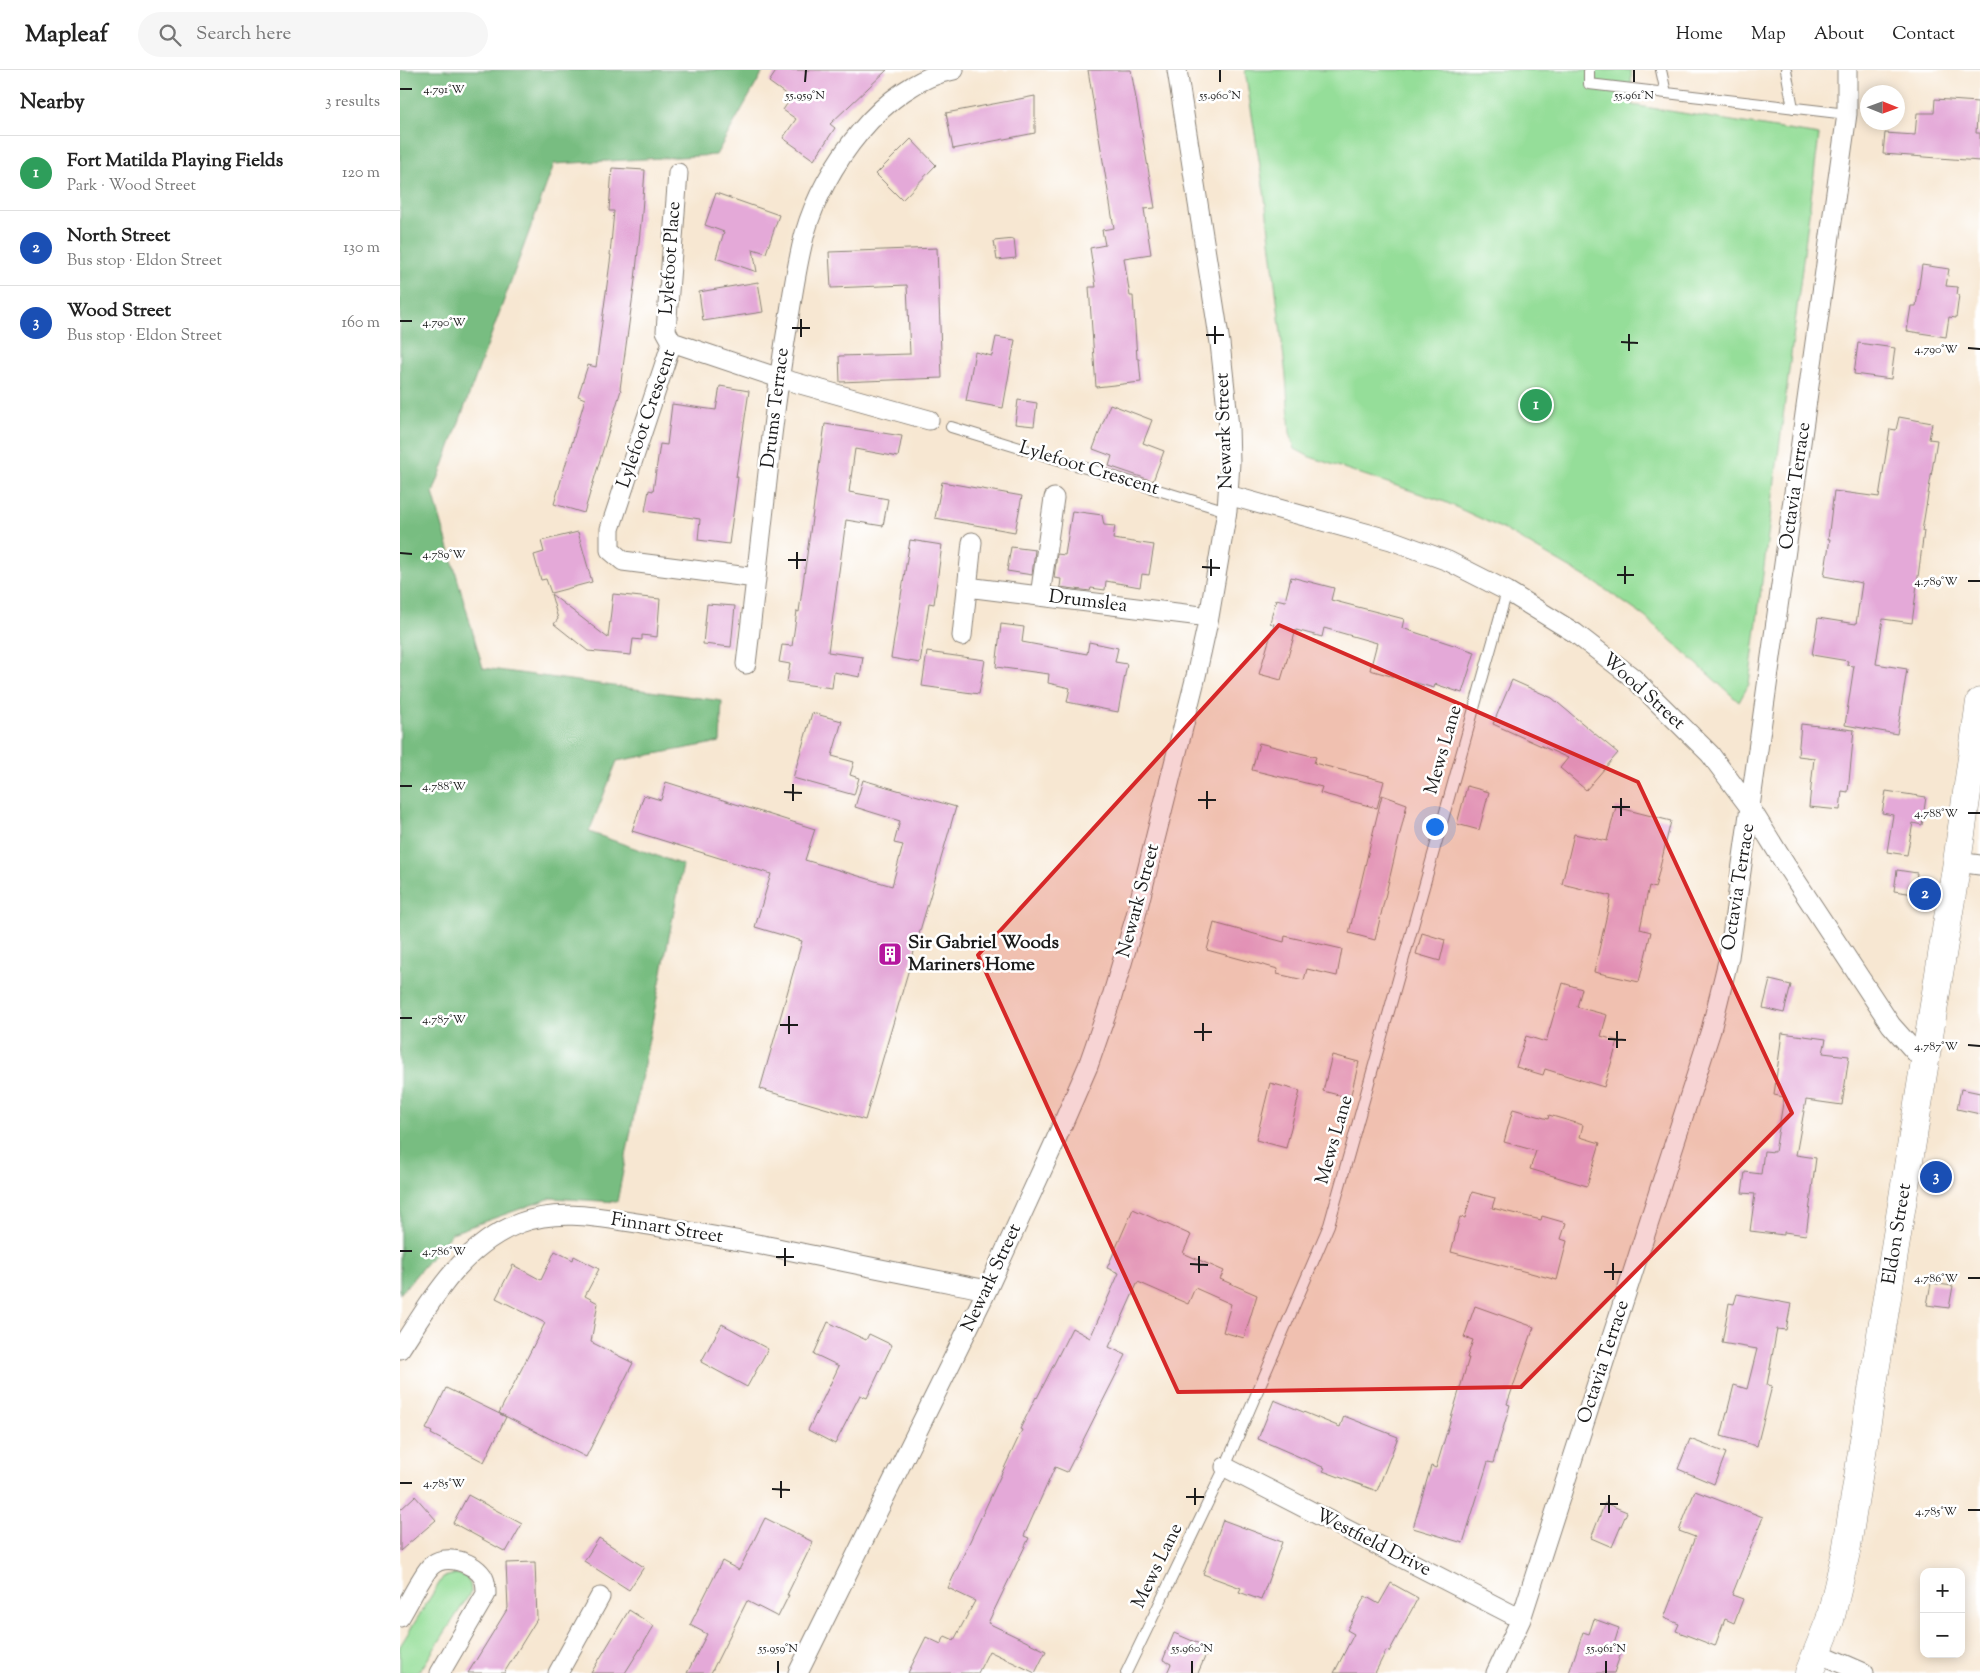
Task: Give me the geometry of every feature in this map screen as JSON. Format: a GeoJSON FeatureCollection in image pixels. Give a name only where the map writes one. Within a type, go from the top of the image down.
{"type":"FeatureCollection","features":[{"type":"Feature","properties":{"kind":"main road","name":"Eldon Street"},"geometry":{"type":"LineString","coordinates":[[1814,1663],[1830,1620],[1846,1552],[1924,1062],[1968,863],[1980,702]]}},
{"type":"Feature","properties":{"kind":"street","name":"Newark Street"},"geometry":{"type":"LineString","coordinates":[[798,1673],[987,1290],[1088,1066],[1111,1000],[1135,919],[1172,777],[1209,617],[1227,503],[1229,427],[1220,343],[1178,70]]}},
{"type":"Feature","properties":{"kind":"street","name":"Octavia Terrace"},"geometry":{"type":"LineString","coordinates":[[1496,1673],[1521,1619],[1710,1030],[1729,957],[1847,114],[1847,70]]}},
{"type":"Feature","properties":{"kind":"street","name":"Drums Terrace"},"geometry":{"type":"LineString","coordinates":[[746,664],[779,378],[805,232],[824,186],[850,142],[882,107],[910,89],[945,71]]}},
{"type":"Feature","properties":{"kind":"street","name":"Lylefoot Place"},"geometry":{"type":"LineString","coordinates":[[672,342],[666,331],[678,173]]}},
{"type":"Feature","properties":{"kind":"street","name":"Lylefoot Crescent"},"geometry":{"type":"LineString","coordinates":[[756,578],[623,560],[610,550],[610,529],[672,342],[779,378],[929,420]]}},
{"type":"Feature","properties":{"kind":"street"},"geometry":{"type":"LineString","coordinates":[[1040,596],[1054,498]]}},
{"type":"Feature","properties":{"kind":"street","name":"Wood Street"},"geometry":{"type":"LineString","coordinates":[[1227,503],[1391,540],[1448,561],[1507,591],[1574,633],[1632,677],[1710,754],[1751,809],[1891,1025],[1924,1062]]}},
{"type":"Feature","properties":{"kind":"street"},"geometry":{"type":"LineString","coordinates":[[962,636],[972,542]]}},
{"type":"Feature","properties":{"kind":"street","name":"Drumslea"},"geometry":{"type":"LineString","coordinates":[[967,587],[1209,617]]}},
{"type":"Feature","properties":{"kind":"street","name":"Finnart Street"},"geometry":{"type":"LineString","coordinates":[[400,1349],[452,1272],[476,1250],[501,1232],[520,1223],[560,1215],[583,1215],[692,1232],[987,1290]]}},
{"type":"Feature","properties":{"kind":"street","name":"Westfield Drive"},"geometry":{"type":"LineString","coordinates":[[1225,1467],[1521,1619]]}},
{"type":"Feature","properties":{"kind":"street"},"geometry":{"type":"LineString","coordinates":[[400,1617],[431,1566],[440,1561],[464,1561],[475,1567],[485,1579],[486,1594],[440,1673]]}},
{"type":"Feature","properties":{"kind":"street"},"geometry":{"type":"LineString","coordinates":[[558,1673],[600,1596]]}},
{"type":"Feature","properties":{"kind":"street"},"geometry":{"type":"LineString","coordinates":[[1814,1663],[1864,1673]]}},
{"type":"Feature","properties":{"kind":"lane"},"geometry":{"type":"LineString","coordinates":[[1589,70],[1589,84],[1847,114]]}},
{"type":"Feature","properties":{"kind":"lane"},"geometry":{"type":"LineString","coordinates":[[1661,70],[1666,93]]}},
{"type":"Feature","properties":{"kind":"lane"},"geometry":{"type":"LineString","coordinates":[[1786,70],[1793,108]]}},
{"type":"Feature","properties":{"kind":"lane","name":"Lylefoot Crescent"},"geometry":{"type":"LineString","coordinates":[[951,427],[1227,503]]}},
{"type":"Feature","properties":{"kind":"lane","name":"Mews Lane"},"geometry":{"type":"LineString","coordinates":[[1126,1673],[1225,1467],[1329,1225],[1507,591]]}},
{"type":"Feature","properties":{"kind":"highlighted area"},"geometry":{"type":"Polygon","coordinates":[[[1279,625],[1638,782],[1792,1113],[1521,1387],[1178,1392],[978,955],[1279,625]]]}},
{"type":"Feature","properties":{"kind":"green space"},"geometry":{"type":"Polygon","coordinates":[[[400,70],[764,70],[716,155],[554,164],[433,493],[483,668],[722,701],[720,742],[617,761],[589,832],[683,865],[617,1202],[551,1198],[452,1233],[400,1294],[400,70]]]}},
{"type":"Feature","properties":{"kind":"green space"},"geometry":{"type":"Polygon","coordinates":[[[1245,70],[1631,70],[1632,105],[1819,135],[1749,684],[1739,702],[1645,617],[1596,583],[1503,529],[1445,502],[1310,457],[1295,449],[1290,433],[1286,376],[1265,198],[1245,70]]]}},
{"type":"Feature","properties":{"kind":"green space"},"geometry":{"type":"Polygon","coordinates":[[[457,1574],[466,1577],[470,1584],[471,1592],[422,1668],[416,1673],[400,1673],[400,1646],[443,1577],[457,1574]]]}},
{"type":"Feature","properties":{"kind":"building"},"geometry":{"type":"Polygon","coordinates":[[[777,70],[887,70],[830,124],[835,128],[814,160],[783,138],[796,119],[783,110],[791,98],[769,82],[777,70]]]}},
{"type":"Feature","properties":{"kind":"building"},"geometry":{"type":"Polygon","coordinates":[[[1088,70],[1131,70],[1155,208],[1144,209],[1151,254],[1124,258],[1130,296],[1133,296],[1137,359],[1139,359],[1141,382],[1096,387],[1089,287],[1096,287],[1090,248],[1105,245],[1102,230],[1114,228],[1088,70]]]}},
{"type":"Feature","properties":{"kind":"building"},"geometry":{"type":"Polygon","coordinates":[[[1035,96],[1035,133],[953,149],[946,113],[1035,96]]]}},
{"type":"Feature","properties":{"kind":"building"},"geometry":{"type":"Polygon","coordinates":[[[1935,99],[1978,102],[1976,133],[1980,133],[1980,161],[1883,154],[1885,133],[1915,135],[1917,113],[1934,113],[1935,99]]]}},
{"type":"Feature","properties":{"kind":"building"},"geometry":{"type":"Polygon","coordinates":[[[911,139],[936,165],[902,200],[876,174],[911,139]]]}},
{"type":"Feature","properties":{"kind":"building"},"geometry":{"type":"Polygon","coordinates":[[[612,168],[645,170],[642,213],[621,390],[584,513],[554,504],[585,399],[578,396],[588,365],[596,367],[611,255],[614,211],[609,211],[612,168]]]}},
{"type":"Feature","properties":{"kind":"building"},"geometry":{"type":"Polygon","coordinates":[[[716,193],[779,215],[766,253],[753,249],[757,272],[716,258],[724,232],[705,225],[716,193]]]}},
{"type":"Feature","properties":{"kind":"building"},"geometry":{"type":"Polygon","coordinates":[[[1014,239],[1016,258],[997,260],[994,241],[1014,239]]]}},
{"type":"Feature","properties":{"kind":"building"},"geometry":{"type":"Polygon","coordinates":[[[937,248],[942,378],[840,382],[839,356],[910,354],[907,285],[831,288],[829,252],[937,248]]]}},
{"type":"Feature","properties":{"kind":"building"},"geometry":{"type":"Polygon","coordinates":[[[1922,265],[1949,269],[1946,286],[1958,287],[1957,295],[1959,295],[1956,318],[1949,317],[1946,337],[1907,331],[1911,306],[1916,306],[1922,265]]]}},
{"type":"Feature","properties":{"kind":"building"},"geometry":{"type":"Polygon","coordinates":[[[758,282],[763,312],[703,321],[699,292],[758,282]]]}},
{"type":"Feature","properties":{"kind":"building"},"geometry":{"type":"Polygon","coordinates":[[[996,337],[1015,340],[1003,408],[966,401],[975,352],[992,356],[996,337]]]}},
{"type":"Feature","properties":{"kind":"building"},"geometry":{"type":"Polygon","coordinates":[[[1858,343],[1895,348],[1891,379],[1854,374],[1858,343]]]}},
{"type":"Feature","properties":{"kind":"building"},"geometry":{"type":"Polygon","coordinates":[[[720,386],[749,391],[736,477],[738,477],[729,544],[698,540],[700,519],[645,511],[649,490],[653,491],[660,444],[667,445],[672,404],[716,410],[720,386]]]}},
{"type":"Feature","properties":{"kind":"building"},"geometry":{"type":"Polygon","coordinates":[[[1018,400],[1037,403],[1034,426],[1015,424],[1018,400]]]}},
{"type":"Feature","properties":{"kind":"building"},"geometry":{"type":"Polygon","coordinates":[[[1110,404],[1152,420],[1143,443],[1164,451],[1153,481],[1109,466],[1112,456],[1093,449],[1110,404]]]}},
{"type":"Feature","properties":{"kind":"building"},"geometry":{"type":"Polygon","coordinates":[[[1899,417],[1932,423],[1929,439],[1937,440],[1922,531],[1924,531],[1912,623],[1883,619],[1876,664],[1907,669],[1897,734],[1845,725],[1854,666],[1847,665],[1848,661],[1812,655],[1818,618],[1856,624],[1862,583],[1824,576],[1830,539],[1828,539],[1834,491],[1879,497],[1890,429],[1896,430],[1899,417]]]}},
{"type":"Feature","properties":{"kind":"building"},"geometry":{"type":"Polygon","coordinates":[[[825,424],[902,436],[898,457],[855,449],[849,492],[888,499],[883,526],[846,520],[828,652],[863,657],[860,677],[834,672],[832,688],[787,682],[790,664],[779,662],[782,645],[792,646],[797,611],[799,612],[825,424]]]}},
{"type":"Feature","properties":{"kind":"building"},"geometry":{"type":"Polygon","coordinates":[[[942,482],[1022,496],[1015,532],[935,518],[942,482]]]}},
{"type":"Feature","properties":{"kind":"building"},"geometry":{"type":"Polygon","coordinates":[[[1072,511],[1102,515],[1104,525],[1115,526],[1113,539],[1154,545],[1149,575],[1142,574],[1140,587],[1106,581],[1105,590],[1091,588],[1090,591],[1060,587],[1061,579],[1054,578],[1057,554],[1065,555],[1072,511]]]}},
{"type":"Feature","properties":{"kind":"building"},"geometry":{"type":"Polygon","coordinates":[[[578,532],[592,582],[551,593],[546,579],[541,580],[534,555],[544,552],[541,541],[578,532]]]}},
{"type":"Feature","properties":{"kind":"building"},"geometry":{"type":"Polygon","coordinates":[[[910,540],[942,545],[934,604],[929,603],[920,663],[891,658],[910,540]]]}},
{"type":"Feature","properties":{"kind":"building"},"geometry":{"type":"Polygon","coordinates":[[[1011,547],[1035,550],[1032,575],[1007,571],[1011,547]]]}},
{"type":"Feature","properties":{"kind":"building"},"geometry":{"type":"Polygon","coordinates":[[[1291,577],[1334,588],[1331,600],[1404,619],[1402,628],[1475,652],[1462,693],[1435,684],[1434,688],[1370,670],[1377,643],[1324,628],[1322,637],[1296,630],[1281,680],[1259,674],[1274,624],[1270,623],[1276,599],[1285,601],[1291,577]]]}},
{"type":"Feature","properties":{"kind":"building"},"geometry":{"type":"Polygon","coordinates":[[[551,594],[608,638],[613,594],[660,599],[657,637],[642,635],[642,640],[633,639],[631,655],[588,651],[554,624],[558,619],[551,594]]]}},
{"type":"Feature","properties":{"kind":"building"},"geometry":{"type":"Polygon","coordinates":[[[707,604],[735,606],[731,647],[703,644],[707,604]]]}},
{"type":"Feature","properties":{"kind":"building"},"geometry":{"type":"Polygon","coordinates":[[[1001,624],[1024,627],[1022,642],[1087,654],[1089,642],[1118,648],[1115,662],[1127,664],[1118,712],[1067,702],[1070,688],[1048,683],[1049,674],[996,667],[1001,624]]]}},
{"type":"Feature","properties":{"kind":"building"},"geometry":{"type":"Polygon","coordinates":[[[927,652],[985,660],[979,694],[922,686],[927,652]]]}},
{"type":"Feature","properties":{"kind":"building"},"geometry":{"type":"Polygon","coordinates":[[[1512,680],[1552,698],[1618,753],[1586,790],[1560,768],[1568,758],[1493,724],[1512,680]]]}},
{"type":"Feature","properties":{"kind":"building"},"geometry":{"type":"Polygon","coordinates":[[[812,713],[842,721],[832,756],[854,762],[850,775],[859,778],[854,795],[793,778],[812,713]]]}},
{"type":"Feature","properties":{"kind":"building"},"geometry":{"type":"Polygon","coordinates":[[[1801,724],[1854,730],[1848,792],[1842,791],[1840,810],[1809,807],[1814,758],[1798,756],[1801,724]]]}},
{"type":"Feature","properties":{"kind":"building"},"geometry":{"type":"Polygon","coordinates":[[[1259,743],[1316,757],[1314,763],[1384,781],[1377,808],[1320,793],[1322,787],[1252,770],[1259,743]]]}},
{"type":"Feature","properties":{"kind":"building"},"geometry":{"type":"Polygon","coordinates":[[[863,780],[956,807],[865,1120],[760,1089],[802,941],[755,927],[771,874],[632,831],[644,795],[661,800],[666,782],[815,829],[805,860],[892,886],[903,845],[894,843],[900,821],[855,807],[863,780]]]}},
{"type":"Feature","properties":{"kind":"building"},"geometry":{"type":"Polygon","coordinates":[[[1467,786],[1489,792],[1479,830],[1457,824],[1467,786]]]}},
{"type":"Feature","properties":{"kind":"building"},"geometry":{"type":"Polygon","coordinates":[[[1886,791],[1926,797],[1922,825],[1913,823],[1907,855],[1887,852],[1893,815],[1882,813],[1886,791]]]}},
{"type":"Feature","properties":{"kind":"building"},"geometry":{"type":"Polygon","coordinates":[[[1382,795],[1407,804],[1375,940],[1349,933],[1382,795]]]}},
{"type":"Feature","properties":{"kind":"building"},"geometry":{"type":"Polygon","coordinates":[[[1616,807],[1671,821],[1655,888],[1649,886],[1640,929],[1651,932],[1639,982],[1594,972],[1611,896],[1562,884],[1574,834],[1607,841],[1616,807]]]}},
{"type":"Feature","properties":{"kind":"building"},"geometry":{"type":"Polygon","coordinates":[[[1897,870],[1917,873],[1914,894],[1894,891],[1897,870]]]}},
{"type":"Feature","properties":{"kind":"building"},"geometry":{"type":"Polygon","coordinates":[[[1214,923],[1284,942],[1285,936],[1342,949],[1337,976],[1307,969],[1304,980],[1277,974],[1278,969],[1207,950],[1214,923]]]}},
{"type":"Feature","properties":{"kind":"building"},"geometry":{"type":"Polygon","coordinates":[[[1422,933],[1445,940],[1440,961],[1416,954],[1422,933]]]}},
{"type":"Feature","properties":{"kind":"building"},"geometry":{"type":"Polygon","coordinates":[[[1770,980],[1791,985],[1784,1013],[1763,1008],[1770,980]]]}},
{"type":"Feature","properties":{"kind":"building"},"geometry":{"type":"Polygon","coordinates":[[[1563,983],[1582,989],[1577,1007],[1607,1015],[1601,1036],[1618,1041],[1604,1087],[1545,1069],[1543,1075],[1516,1067],[1526,1036],[1546,1042],[1563,983]]]}},
{"type":"Feature","properties":{"kind":"building"},"geometry":{"type":"Polygon","coordinates":[[[1782,1033],[1826,1039],[1823,1053],[1849,1056],[1842,1105],[1806,1100],[1796,1155],[1816,1158],[1806,1235],[1784,1232],[1784,1235],[1750,1231],[1755,1194],[1742,1193],[1745,1172],[1761,1174],[1764,1151],[1775,1152],[1784,1097],[1774,1095],[1782,1033]]]}},
{"type":"Feature","properties":{"kind":"building"},"geometry":{"type":"Polygon","coordinates":[[[1332,1055],[1359,1062],[1350,1098],[1323,1091],[1332,1055]]]}},
{"type":"Feature","properties":{"kind":"building"},"geometry":{"type":"Polygon","coordinates":[[[1270,1083],[1300,1091],[1286,1148],[1256,1140],[1270,1083]]]}},
{"type":"Feature","properties":{"kind":"building"},"geometry":{"type":"Polygon","coordinates":[[[1961,1089],[1980,1093],[1980,1114],[1957,1109],[1961,1089]]]}},
{"type":"Feature","properties":{"kind":"building"},"geometry":{"type":"Polygon","coordinates":[[[1513,1109],[1548,1119],[1549,1115],[1583,1125],[1580,1137],[1600,1143],[1587,1186],[1530,1169],[1536,1151],[1504,1142],[1513,1109]]]}},
{"type":"Feature","properties":{"kind":"building"},"geometry":{"type":"Polygon","coordinates":[[[1472,1192],[1495,1198],[1492,1208],[1541,1220],[1542,1216],[1566,1223],[1561,1239],[1567,1241],[1557,1280],[1451,1252],[1460,1217],[1465,1218],[1472,1192]]]}},
{"type":"Feature","properties":{"kind":"building"},"geometry":{"type":"Polygon","coordinates":[[[1133,1209],[1191,1235],[1183,1253],[1224,1271],[1220,1279],[1257,1295],[1244,1338],[1223,1332],[1231,1304],[1195,1288],[1188,1304],[1138,1282],[1109,1347],[1126,1355],[1067,1472],[1055,1467],[1024,1536],[1029,1538],[988,1623],[1046,1651],[1035,1673],[989,1651],[978,1673],[908,1673],[926,1637],[941,1644],[945,1636],[954,1640],[975,1601],[948,1588],[1022,1430],[1020,1429],[1072,1328],[1090,1338],[1119,1273],[1107,1268],[1133,1209]]]}},
{"type":"Feature","properties":{"kind":"building"},"geometry":{"type":"Polygon","coordinates":[[[555,1251],[573,1260],[574,1256],[599,1269],[585,1296],[598,1303],[591,1342],[633,1363],[586,1457],[499,1413],[545,1323],[496,1298],[513,1265],[541,1280],[555,1251]]]}},
{"type":"Feature","properties":{"kind":"building"},"geometry":{"type":"Polygon","coordinates":[[[1931,1283],[1953,1286],[1949,1308],[1927,1305],[1931,1283]]]}},
{"type":"Feature","properties":{"kind":"building"},"geometry":{"type":"Polygon","coordinates":[[[1737,1294],[1791,1304],[1786,1330],[1777,1329],[1767,1385],[1772,1386],[1757,1446],[1721,1436],[1734,1385],[1747,1389],[1757,1349],[1722,1343],[1729,1303],[1734,1304],[1737,1294]]]}},
{"type":"Feature","properties":{"kind":"building"},"geometry":{"type":"Polygon","coordinates":[[[1475,1306],[1534,1327],[1507,1404],[1510,1405],[1493,1463],[1488,1462],[1463,1543],[1413,1528],[1431,1466],[1436,1468],[1469,1358],[1467,1358],[1473,1340],[1464,1337],[1475,1306]]]}},
{"type":"Feature","properties":{"kind":"building"},"geometry":{"type":"Polygon","coordinates":[[[828,1322],[866,1340],[869,1334],[892,1345],[867,1398],[860,1395],[835,1444],[808,1430],[839,1366],[814,1354],[828,1322]]]}},
{"type":"Feature","properties":{"kind":"building"},"geometry":{"type":"Polygon","coordinates":[[[722,1324],[768,1349],[747,1387],[701,1362],[722,1324]]]}},
{"type":"Feature","properties":{"kind":"building"},"geometry":{"type":"Polygon","coordinates":[[[446,1388],[506,1417],[484,1462],[431,1434],[432,1432],[426,1429],[446,1388]]]}},
{"type":"Feature","properties":{"kind":"building"},"geometry":{"type":"Polygon","coordinates":[[[1274,1400],[1340,1427],[1344,1416],[1398,1437],[1377,1491],[1323,1471],[1325,1468],[1258,1439],[1274,1400]]]}},
{"type":"Feature","properties":{"kind":"building"},"geometry":{"type":"Polygon","coordinates":[[[1690,1439],[1726,1453],[1714,1484],[1678,1469],[1690,1439]]]}},
{"type":"Feature","properties":{"kind":"building"},"geometry":{"type":"Polygon","coordinates":[[[1695,1491],[1763,1517],[1732,1595],[1743,1599],[1734,1623],[1725,1619],[1715,1646],[1676,1631],[1679,1624],[1664,1618],[1695,1537],[1679,1531],[1695,1491]]]}},
{"type":"Feature","properties":{"kind":"building"},"geometry":{"type":"Polygon","coordinates":[[[468,1495],[522,1524],[506,1552],[453,1523],[468,1495]]]}},
{"type":"Feature","properties":{"kind":"building"},"geometry":{"type":"Polygon","coordinates":[[[415,1496],[436,1520],[400,1551],[400,1510],[415,1496]]]}},
{"type":"Feature","properties":{"kind":"building"},"geometry":{"type":"Polygon","coordinates":[[[1605,1503],[1627,1512],[1612,1547],[1591,1538],[1605,1503]]]}},
{"type":"Feature","properties":{"kind":"building"},"geometry":{"type":"Polygon","coordinates":[[[765,1518],[813,1542],[778,1617],[747,1601],[711,1673],[687,1673],[707,1634],[690,1625],[722,1561],[739,1570],[765,1518]]]}},
{"type":"Feature","properties":{"kind":"building"},"geometry":{"type":"Polygon","coordinates":[[[1223,1520],[1282,1542],[1261,1600],[1239,1592],[1241,1588],[1203,1574],[1223,1520]]]}},
{"type":"Feature","properties":{"kind":"building"},"geometry":{"type":"Polygon","coordinates":[[[599,1538],[644,1567],[629,1590],[584,1561],[599,1538]]]}},
{"type":"Feature","properties":{"kind":"building"},"geometry":{"type":"Polygon","coordinates":[[[535,1562],[537,1619],[504,1673],[468,1673],[508,1608],[506,1563],[535,1562]]]}},
{"type":"Feature","properties":{"kind":"building"},"geometry":{"type":"Polygon","coordinates":[[[1391,1583],[1418,1598],[1389,1652],[1386,1651],[1375,1673],[1334,1673],[1354,1634],[1347,1630],[1365,1596],[1379,1604],[1391,1583]]]}},
{"type":"Feature","properties":{"kind":"building"},"geometry":{"type":"Polygon","coordinates":[[[629,1610],[654,1626],[625,1673],[591,1673],[629,1610]]]}},
{"type":"Feature","properties":{"kind":"building"},"geometry":{"type":"Polygon","coordinates":[[[1594,1619],[1619,1628],[1613,1647],[1622,1650],[1614,1673],[1569,1673],[1583,1632],[1589,1634],[1594,1619]]]}},
{"type":"Feature","properties":{"kind":"building"},"geometry":{"type":"Polygon","coordinates":[[[1174,1633],[1209,1648],[1198,1673],[1167,1673],[1171,1664],[1163,1660],[1174,1633]]]}},
{"type":"Feature","properties":{"kind":"place","name":"Fort Matilda Playing Fields"},"geometry":{"type":"Point","coordinates":[1536,405]}},
{"type":"Feature","properties":{"kind":"place","name":"North Street"},"geometry":{"type":"Point","coordinates":[1925,894]}},
{"type":"Feature","properties":{"kind":"place","name":"Sir Gabriel Woods Mariners Home"},"geometry":{"type":"Point","coordinates":[890,954]}},
{"type":"Feature","properties":{"kind":"place","name":"Wood Street"},"geometry":{"type":"Point","coordinates":[1936,1177]}}]}
